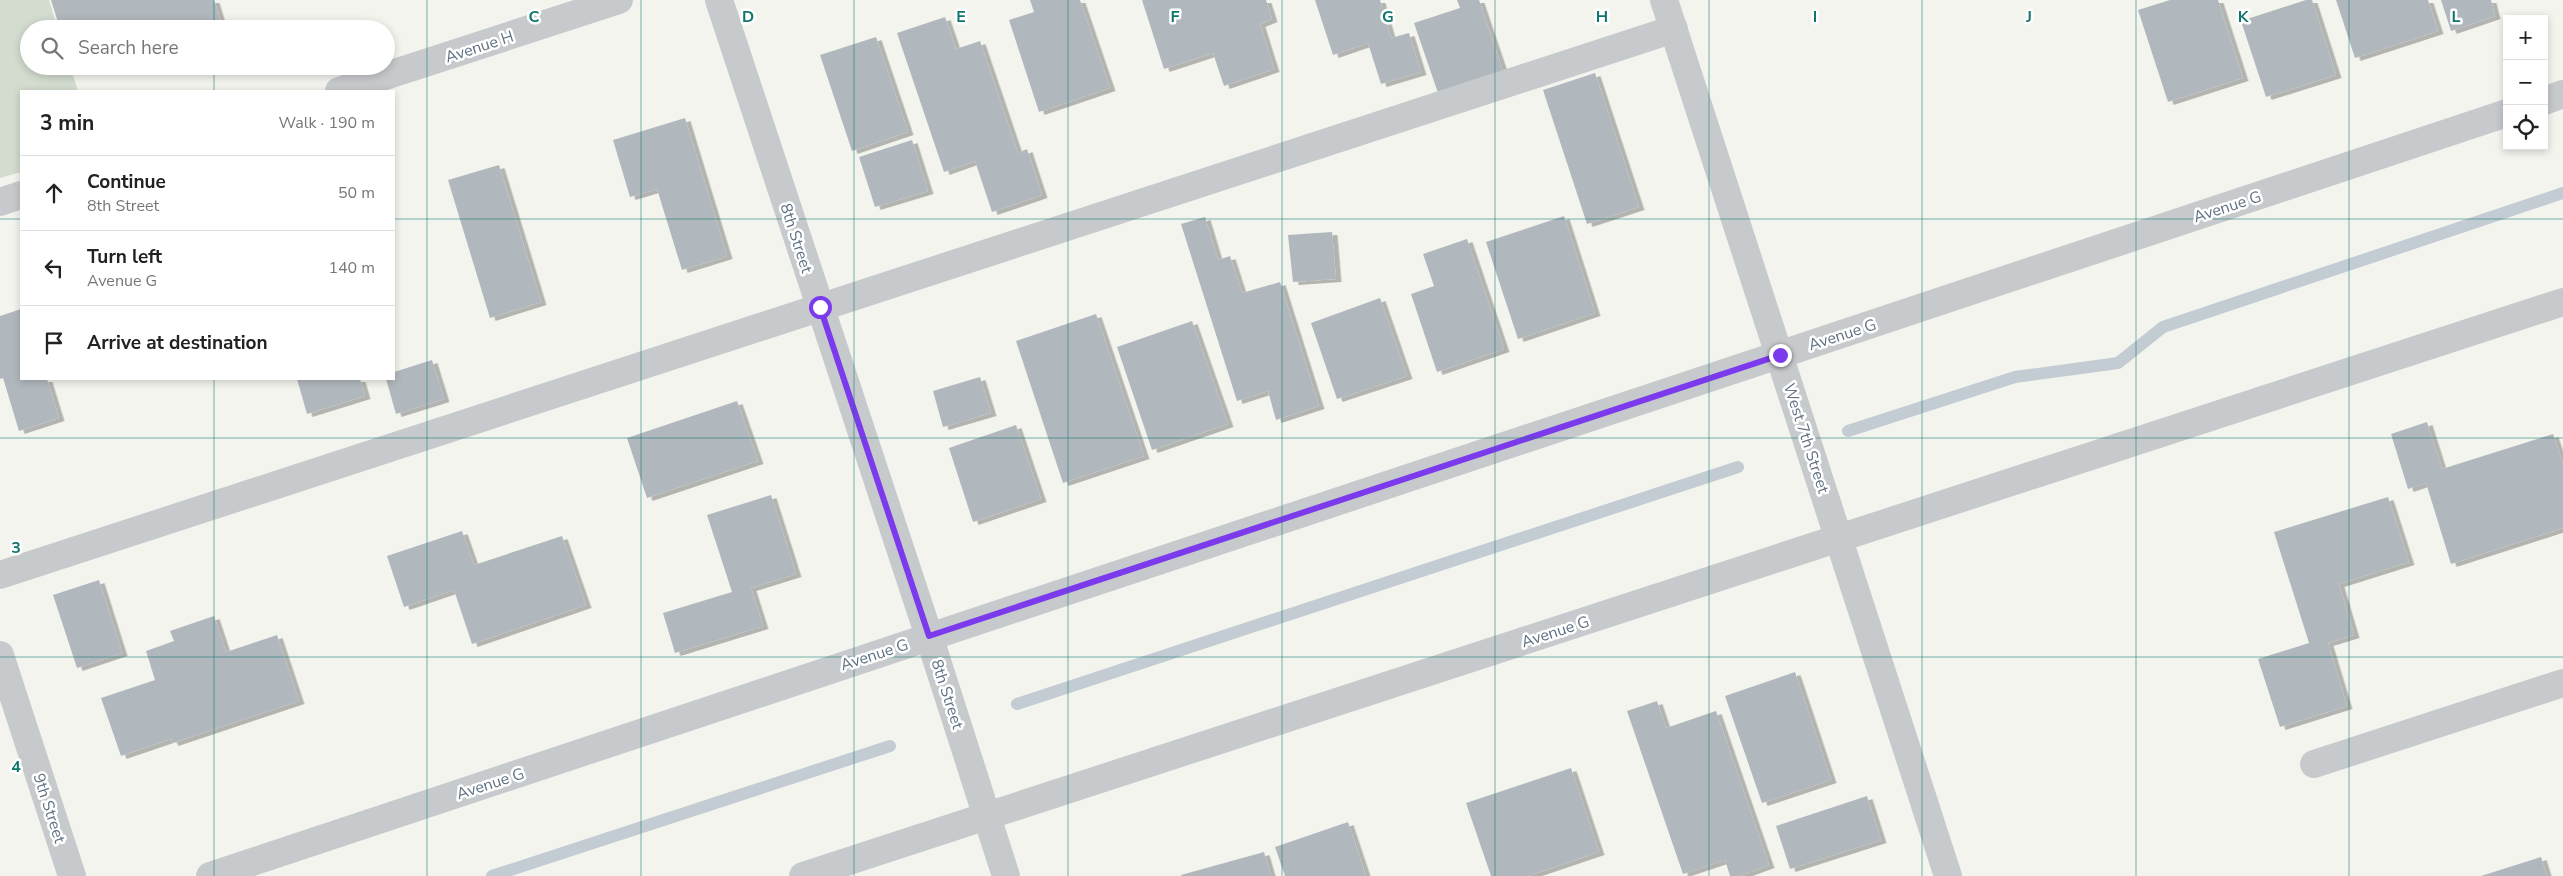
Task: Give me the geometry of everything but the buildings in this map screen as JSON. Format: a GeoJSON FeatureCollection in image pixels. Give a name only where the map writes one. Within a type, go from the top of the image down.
{"type":"FeatureCollection","features":[{"type":"Feature","properties":{"kind":"street","name":"Avenue H"},"geometry":{"type":"LineString","coordinates":[[395,73],[619,0]]}},
{"type":"Feature","properties":{"kind":"street","name":"8th Street"},"geometry":{"type":"LineString","coordinates":[[719,0],[929,636],[1006,876]]}},
{"type":"Feature","properties":{"kind":"street","name":"West 7th Street"},"geometry":{"type":"LineString","coordinates":[[1664,0],[1948,876]]}},
{"type":"Feature","properties":{"kind":"street"},"geometry":{"type":"LineString","coordinates":[[0,575],[1674,29]]}},
{"type":"Feature","properties":{"kind":"street","name":"Avenue H"},"geometry":{"type":"LineString","coordinates":[[342,90],[388,75]]}},
{"type":"Feature","properties":{"kind":"street"},"geometry":{"type":"LineString","coordinates":[[2548,100],[2563,94]]}},
{"type":"Feature","properties":{"kind":"street","name":"Avenue G"},"geometry":{"type":"LineString","coordinates":[[210,876],[2503,114]]}},
{"type":"Feature","properties":{"kind":"street"},"geometry":{"type":"LineString","coordinates":[[0,202],[20,195]]}},
{"type":"Feature","properties":{"kind":"street","name":"Avenue G"},"geometry":{"type":"LineString","coordinates":[[803,876],[2563,302]]}},
{"type":"Feature","properties":{"kind":"street","name":"9th Street"},"geometry":{"type":"LineString","coordinates":[[0,655],[72,876]]}},
{"type":"Feature","properties":{"kind":"street"},"geometry":{"type":"LineString","coordinates":[[2314,764],[2563,684]]}},
{"type":"Feature","properties":{"kind":"shaded area"},"geometry":{"type":"Polygon","coordinates":[[[0,0],[49,0],[55,20],[20,20],[20,75],[73,75],[78,90],[20,90],[20,172],[0,178],[0,0]]]}},
{"type":"Feature","properties":{"kind":"waterway"},"geometry":{"type":"LineString","coordinates":[[1848,431],[2015,377],[2118,363],[2163,327],[2563,193]]}},
{"type":"Feature","properties":{"kind":"waterway"},"geometry":{"type":"LineString","coordinates":[[1017,704],[1738,467]]}},
{"type":"Feature","properties":{"kind":"waterway"},"geometry":{"type":"LineString","coordinates":[[492,876],[890,746]]}},
{"type":"Feature","properties":{"kind":"route"},"geometry":{"type":"LineString","coordinates":[[820,307],[929,636],[1780,355]]}}]}
